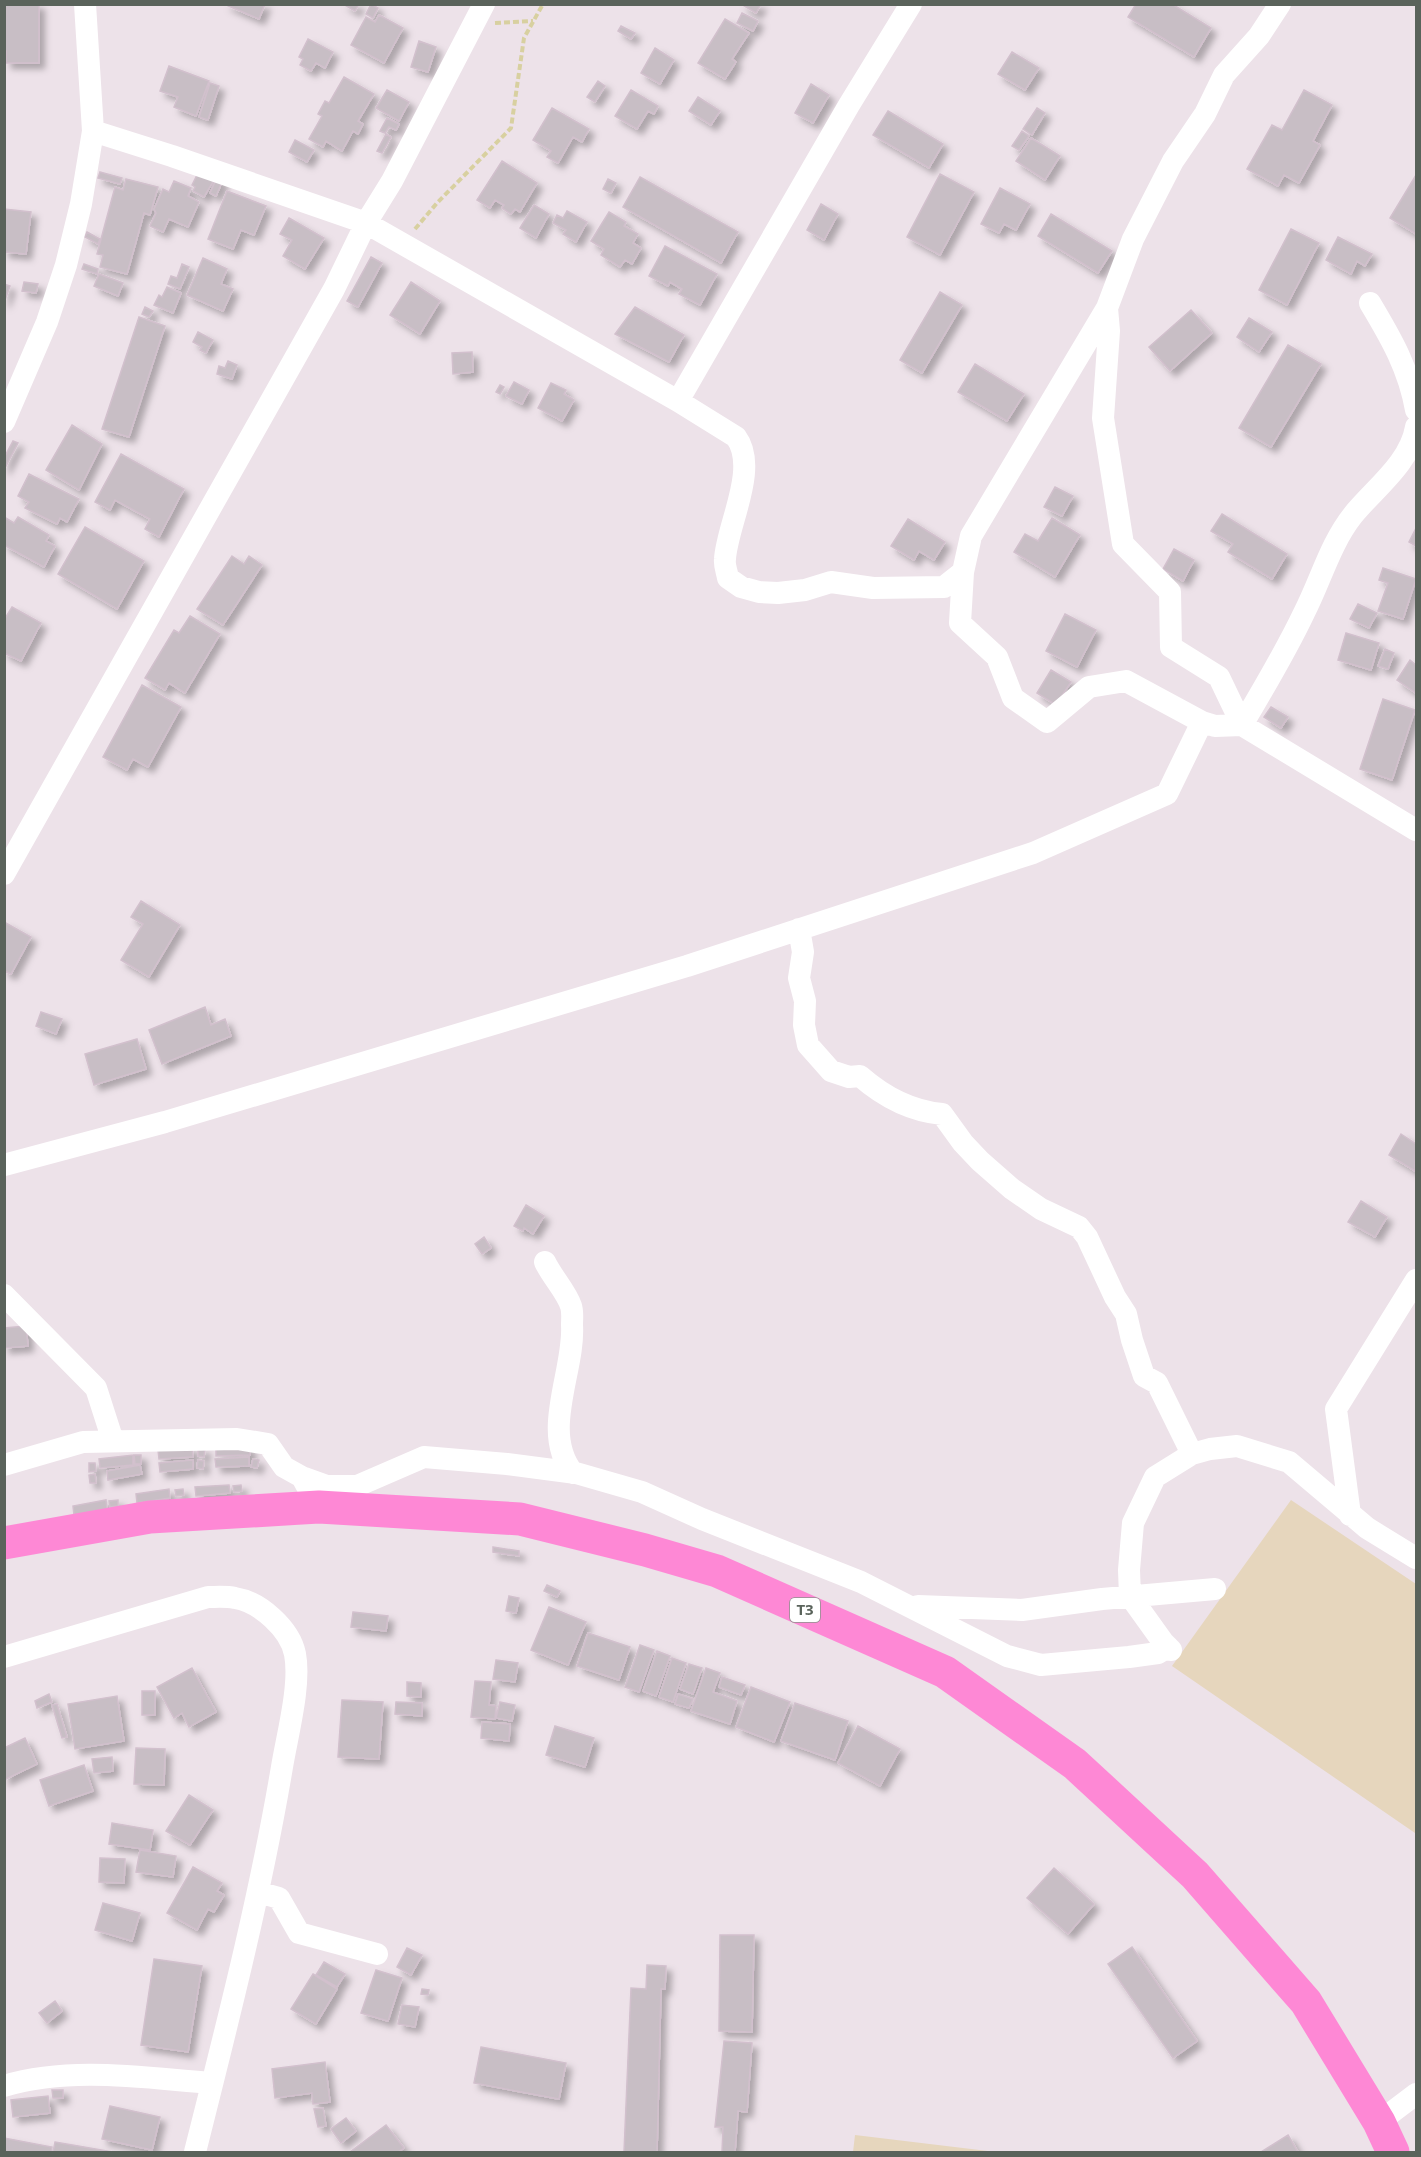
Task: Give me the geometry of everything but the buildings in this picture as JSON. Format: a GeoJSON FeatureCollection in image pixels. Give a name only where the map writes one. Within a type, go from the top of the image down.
{"type":"FeatureCollection","features":[{"type":"Feature","properties":{"kind":"highway","name":"T3"},"geometry":{"type":"LineString","coordinates":[[4,1543],[150,1517],[319,1508],[520,1519],[645,1550],[717,1571],[945,1672],[1075,1764],[1196,1875],[1306,2002],[1379,2122],[1393,2152]]}},
{"type":"Feature","properties":{"kind":"street"},"geometry":{"type":"LineString","coordinates":[[4,422],[47,322],[66,265],[81,204],[93,131],[85,4]]}},
{"type":"Feature","properties":{"kind":"street"},"geometry":{"type":"LineString","coordinates":[[4,874],[13,839],[334,289],[366,223],[392,181],[484,4]]}},
{"type":"Feature","properties":{"kind":"street"},"geometry":{"type":"LineString","coordinates":[[678,401],[849,105],[911,4]]}},
{"type":"Feature","properties":{"kind":"street"},"geometry":{"type":"LineString","coordinates":[[1280,4],[1259,36],[1224,75],[1205,114],[1173,161],[1133,239],[1107,308],[971,536],[963,572],[960,623],[997,657],[1012,698],[1047,722],[1089,687],[1126,681],[1202,722],[1215,726],[1242,725],[1416,830]]}},
{"type":"Feature","properties":{"kind":"street"},"geometry":{"type":"LineString","coordinates":[[93,131],[366,223],[404,243],[546,328],[678,401],[736,437],[742,446],[744,456],[741,490],[724,561],[728,578],[741,587],[759,592],[778,593],[805,590],[831,582],[873,588],[944,587],[963,572]]}},
{"type":"Feature","properties":{"kind":"street"},"geometry":{"type":"LineString","coordinates":[[1370,303],[1398,350],[1411,386],[1416,410]]}},
{"type":"Feature","properties":{"kind":"street"},"geometry":{"type":"LineString","coordinates":[[1107,308],[1109,332],[1103,418],[1123,544],[1170,592],[1172,647],[1219,677],[1242,725]]}},
{"type":"Feature","properties":{"kind":"street"},"geometry":{"type":"LineString","coordinates":[[1242,725],[1305,612],[1341,533],[1405,456],[1414,438],[1416,427]]}},
{"type":"Feature","properties":{"kind":"street"},"geometry":{"type":"LineString","coordinates":[[4,1164],[165,1122],[665,973],[1033,853],[1167,794],[1202,722]]}},
{"type":"Feature","properties":{"kind":"street"},"geometry":{"type":"LineString","coordinates":[[800,929],[803,952],[799,978],[805,1001],[804,1025],[808,1045],[831,1071],[849,1077],[860,1076],[890,1099],[914,1109],[942,1114],[963,1143],[1012,1189],[1041,1209],[1079,1227],[1087,1237],[1114,1297],[1126,1314],[1144,1376],[1157,1383],[1192,1454]]}},
{"type":"Feature","properties":{"kind":"street"},"geometry":{"type":"LineString","coordinates":[[545,1262],[571,1307],[572,1355],[564,1379],[559,1428],[562,1451],[573,1473]]}},
{"type":"Feature","properties":{"kind":"street"},"geometry":{"type":"LineString","coordinates":[[1350,1515],[1336,1409],[1416,1280]]}},
{"type":"Feature","properties":{"kind":"street"},"geometry":{"type":"LineString","coordinates":[[4,1295],[96,1388],[113,1441]]}},
{"type":"Feature","properties":{"kind":"street"},"geometry":{"type":"LineString","coordinates":[[4,1465],[83,1442],[237,1439],[268,1444],[284,1467],[302,1477],[327,1486],[357,1486],[424,1457],[507,1464],[573,1473],[642,1492],[861,1582],[1007,1656],[1041,1665],[1129,1658],[1158,1653],[1170,1648],[1130,1596],[1129,1570],[1134,1523],[1155,1477],[1192,1454],[1237,1446],[1289,1462],[1367,1528],[1416,1558]]}},
{"type":"Feature","properties":{"kind":"street"},"geometry":{"type":"LineString","coordinates":[[302,1477],[319,1508]]}},
{"type":"Feature","properties":{"kind":"street"},"geometry":{"type":"LineString","coordinates":[[911,1606],[1022,1610],[1130,1596],[1215,1589]]}},
{"type":"Feature","properties":{"kind":"street"},"geometry":{"type":"LineString","coordinates":[[4,1657],[208,1598],[236,1598],[261,1607],[281,1627],[295,1653],[295,1683],[258,1892],[195,2152]]}},
{"type":"Feature","properties":{"kind":"street"},"geometry":{"type":"LineString","coordinates":[[258,1892],[279,1898],[299,1933],[377,1954]]}},
{"type":"Feature","properties":{"kind":"street"},"geometry":{"type":"LineString","coordinates":[[4,2086],[29,2078],[94,2074],[212,2084]]}},
{"type":"Feature","properties":{"kind":"street"},"geometry":{"type":"LineString","coordinates":[[1379,2122],[1416,2094]]}},
{"type":"Feature","properties":{"kind":"path"},"geometry":{"type":"LineString","coordinates":[[404,243],[437,203],[511,128],[524,38],[543,4]]}},
{"type":"Feature","properties":{"kind":"path"},"geometry":{"type":"LineString","coordinates":[[472,25],[534,21]]}},
{"type":"Feature","properties":{"kind":"shaded area"},"geometry":{"type":"Polygon","coordinates":[[[1291,1500],[1416,1584],[1415,1833],[1172,1666],[1291,1500]]]}},
{"type":"Feature","properties":{"kind":"shaded area"},"geometry":{"type":"Polygon","coordinates":[[[855,2135],[996,2152],[853,2152],[855,2135]]]}}]}
